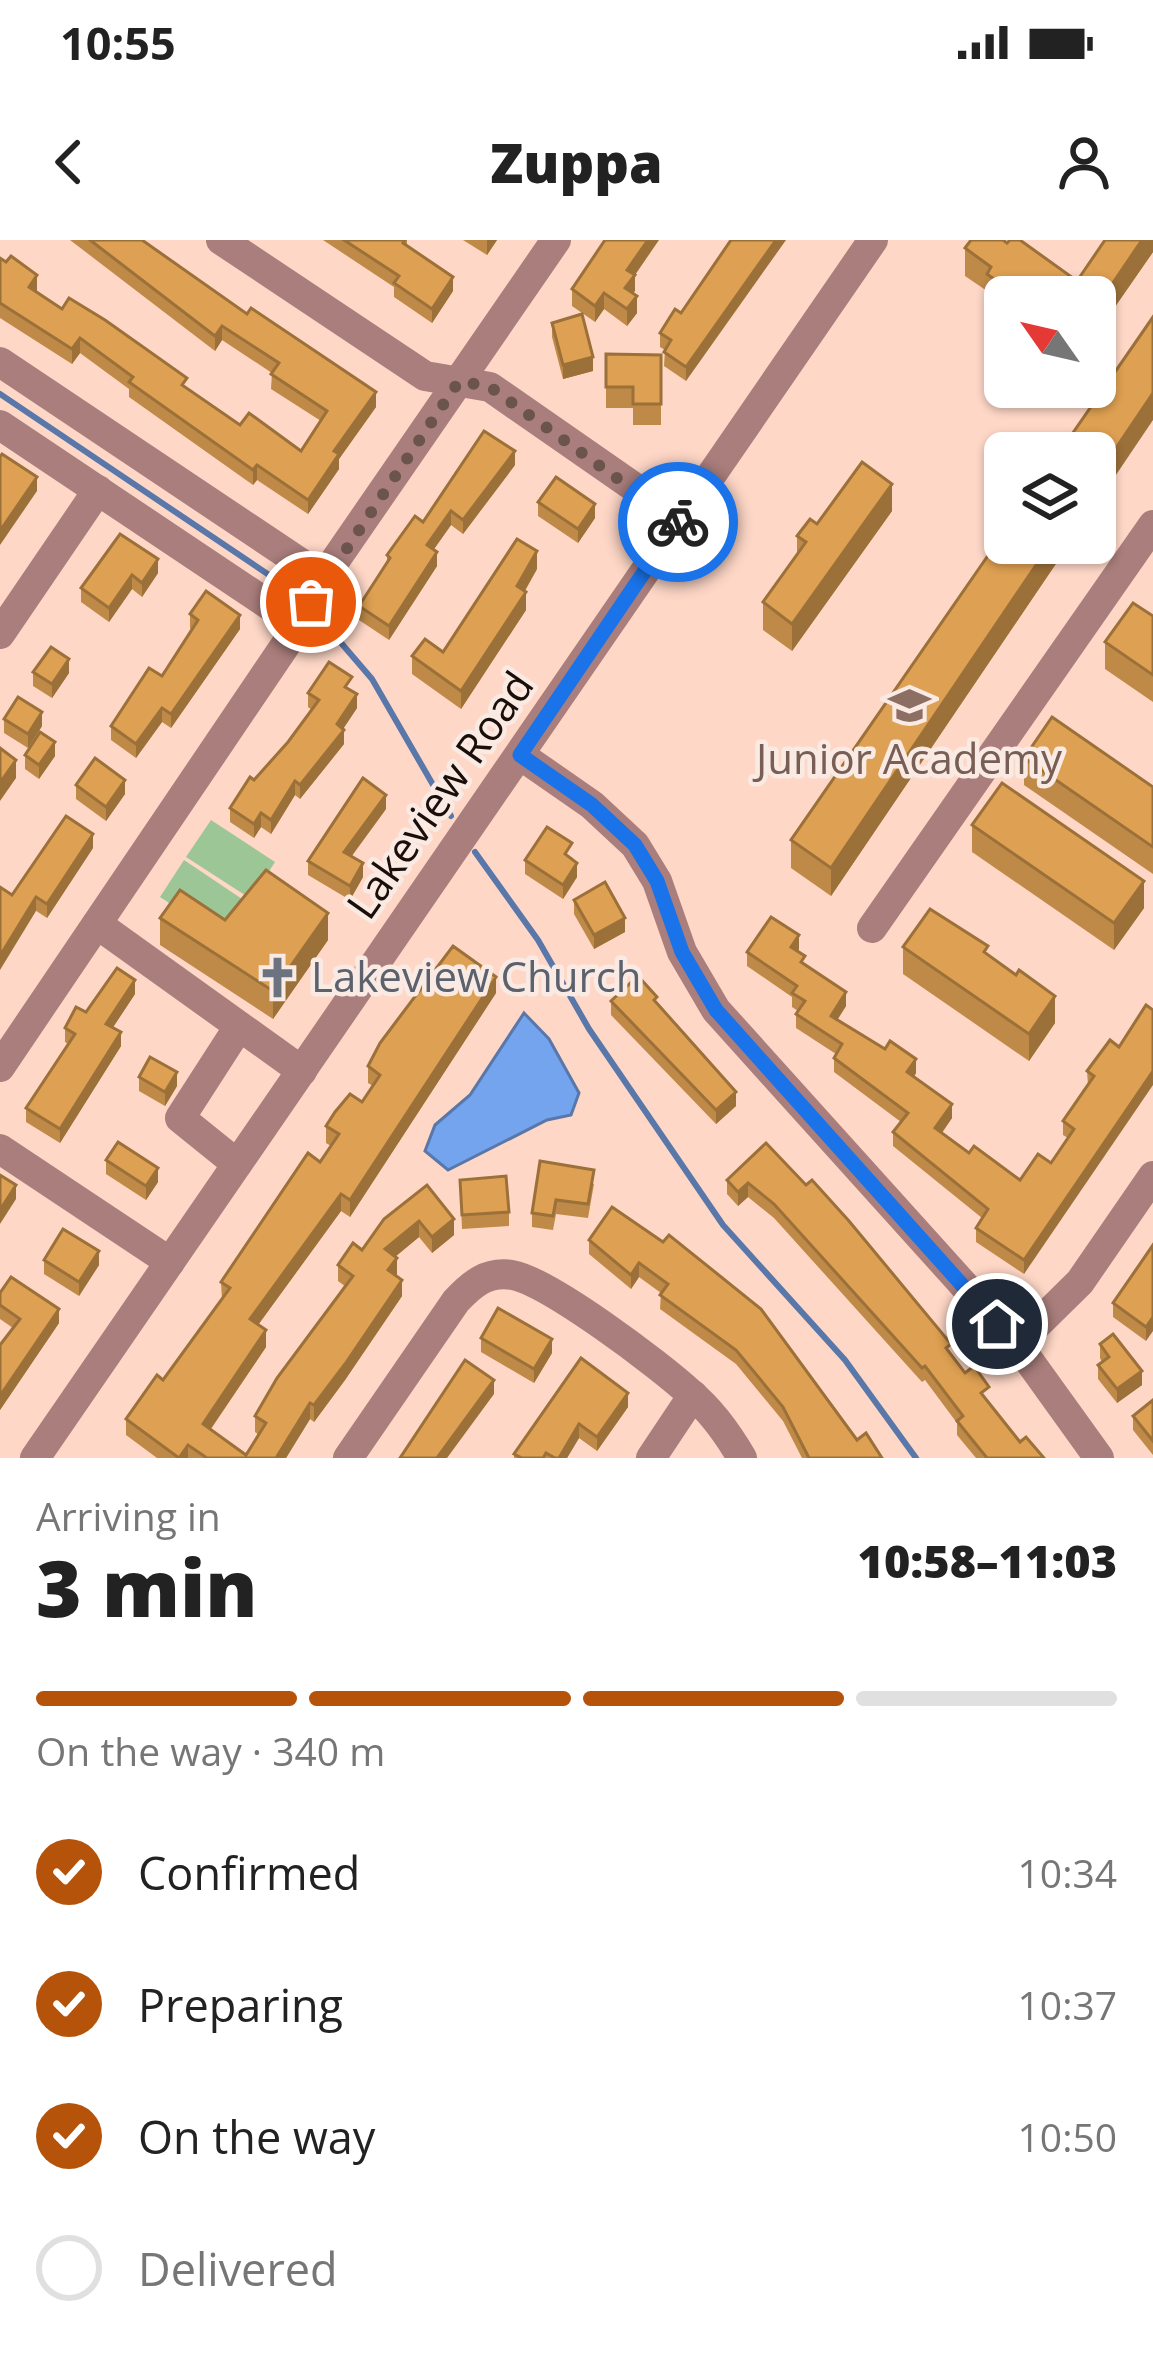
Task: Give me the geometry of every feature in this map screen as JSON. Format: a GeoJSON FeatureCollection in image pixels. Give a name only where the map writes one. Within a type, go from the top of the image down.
{"type":"FeatureCollection","features":[{"type":"Feature","properties":{"kind":"street"},"geometry":{"type":"LineString","coordinates":[[221,240],[425,376],[490,387],[680,519]]}},
{"type":"Feature","properties":{"kind":"street"},"geometry":{"type":"LineString","coordinates":[[0,1067],[299,625],[323,578],[556,240]]}},
{"type":"Feature","properties":{"kind":"street","name":"Lakeview Road"},"geometry":{"type":"LineString","coordinates":[[50,1453],[170,1262],[873,240]]}},
{"type":"Feature","properties":{"kind":"street"},"geometry":{"type":"LineString","coordinates":[[0,362],[323,578]]}},
{"type":"Feature","properties":{"kind":"street"},"geometry":{"type":"LineString","coordinates":[[0,425],[299,625]]}},
{"type":"Feature","properties":{"kind":"street"},"geometry":{"type":"LineString","coordinates":[[0,634],[98,490]]}},
{"type":"Feature","properties":{"kind":"street"},"geometry":{"type":"LineString","coordinates":[[872,928],[1153,524]]}},
{"type":"Feature","properties":{"kind":"street"},"geometry":{"type":"LineString","coordinates":[[520,755],[592,805],[635,845],[657,881],[682,952],[716,1010],[1017,1344],[1099,1458]]}},
{"type":"Feature","properties":{"kind":"street"},"geometry":{"type":"LineString","coordinates":[[97,924],[302,1071]]}},
{"type":"Feature","properties":{"kind":"street"},"geometry":{"type":"LineString","coordinates":[[237,1164],[180,1118],[238,1028]]}},
{"type":"Feature","properties":{"kind":"street"},"geometry":{"type":"LineString","coordinates":[[0,1149],[170,1262]]}},
{"type":"Feature","properties":{"kind":"street"},"geometry":{"type":"LineString","coordinates":[[1017,1344],[1080,1282],[1153,1176]]}},
{"type":"Feature","properties":{"kind":"street"},"geometry":{"type":"LineString","coordinates":[[349,1458],[456,1301],[473,1282],[493,1274],[539,1285],[693,1394],[742,1458]]}},
{"type":"Feature","properties":{"kind":"street"},"geometry":{"type":"LineString","coordinates":[[650,1458],[693,1394]]}},
{"type":"Feature","properties":{"kind":"green space"},"geometry":{"type":"Polygon","coordinates":[[[211,820],[275,862],[251,899],[186,857],[211,820]]]}},
{"type":"Feature","properties":{"kind":"green space"},"geometry":{"type":"Polygon","coordinates":[[[184,860],[248,903],[224,939],[160,897],[184,860]]]}},
{"type":"Feature","properties":{"kind":"water"},"geometry":{"type":"Polygon","coordinates":[[[524,1013],[549,1039],[579,1093],[571,1115],[547,1120],[448,1170],[425,1151],[435,1125],[470,1095],[524,1013]]]}},
{"type":"Feature","properties":{"kind":"building"},"geometry":{"type":"Polygon","coordinates":[[[90,240],[142,240],[247,314],[251,308],[376,392],[334,451],[339,454],[308,500],[257,465],[253,470],[129,382],[133,377],[80,338],[72,349],[0,303],[0,258],[6,262],[11,256],[37,275],[29,287],[62,309],[69,298],[187,378],[182,385],[240,425],[249,413],[301,451],[327,411],[271,374],[279,363],[222,326],[215,336],[90,240]]]}},
{"type":"Feature","properties":{"kind":"building"},"geometry":{"type":"Polygon","coordinates":[[[344,240],[405,240],[453,277],[432,309],[394,283],[399,276],[344,240]]]}},
{"type":"Feature","properties":{"kind":"building"},"geometry":{"type":"Polygon","coordinates":[[[605,240],[648,240],[627,270],[635,275],[625,288],[637,296],[627,309],[604,293],[595,306],[572,289],[605,240]]]}},
{"type":"Feature","properties":{"kind":"building"},"geometry":{"type":"Polygon","coordinates":[[[731,240],[776,240],[686,367],[664,352],[671,340],[660,333],[675,309],[681,313],[731,240]]]}},
{"type":"Feature","properties":{"kind":"building"},"geometry":{"type":"Polygon","coordinates":[[[971,240],[1020,240],[1070,276],[990,276],[991,267],[965,248],[971,240]]]}},
{"type":"Feature","properties":{"kind":"building"},"geometry":{"type":"Polygon","coordinates":[[[1105,240],[1142,240],[1116,278],[1080,276],[1105,240]]]}},
{"type":"Feature","properties":{"kind":"building"},"geometry":{"type":"Polygon","coordinates":[[[582,314],[593,357],[563,365],[552,323],[582,314]]]}},
{"type":"Feature","properties":{"kind":"building"},"geometry":{"type":"Polygon","coordinates":[[[1153,317],[1153,393],[1116,448],[1116,432],[1074,432],[1090,408],[1116,408],[1116,371],[1153,317]]]}},
{"type":"Feature","properties":{"kind":"building"},"geometry":{"type":"Polygon","coordinates":[[[606,354],[661,355],[661,404],[633,404],[633,387],[606,387],[606,354]]]}},
{"type":"Feature","properties":{"kind":"building"},"geometry":{"type":"Polygon","coordinates":[[[484,431],[515,451],[463,520],[451,511],[427,545],[437,552],[389,626],[359,606],[390,558],[387,555],[415,516],[423,522],[484,431]]]}},
{"type":"Feature","properties":{"kind":"building"},"geometry":{"type":"Polygon","coordinates":[[[0,457],[37,477],[0,531],[0,457]]]}},
{"type":"Feature","properties":{"kind":"building"},"geometry":{"type":"Polygon","coordinates":[[[862,462],[892,484],[792,624],[763,602],[806,542],[797,536],[810,519],[817,524],[862,462]]]}},
{"type":"Feature","properties":{"kind":"building"},"geometry":{"type":"Polygon","coordinates":[[[556,477],[595,504],[578,529],[538,502],[556,477]]]}},
{"type":"Feature","properties":{"kind":"building"},"geometry":{"type":"Polygon","coordinates":[[[120,534],[158,559],[142,583],[132,575],[109,608],[81,588],[120,534]]]}},
{"type":"Feature","properties":{"kind":"building"},"geometry":{"type":"Polygon","coordinates":[[[517,539],[537,551],[517,586],[526,592],[461,691],[412,656],[425,639],[443,652],[517,539]]]}},
{"type":"Feature","properties":{"kind":"building"},"geometry":{"type":"Polygon","coordinates":[[[984,561],[1037,564],[831,868],[791,840],[984,561]]]}},
{"type":"Feature","properties":{"kind":"building"},"geometry":{"type":"Polygon","coordinates":[[[206,591],[240,615],[171,714],[162,708],[136,744],[111,726],[149,668],[162,676],[198,620],[190,614],[206,591]]]}},
{"type":"Feature","properties":{"kind":"building"},"geometry":{"type":"Polygon","coordinates":[[[1133,603],[1153,616],[1153,675],[1105,642],[1133,603]]]}},
{"type":"Feature","properties":{"kind":"building"},"geometry":{"type":"Polygon","coordinates":[[[51,647],[69,659],[52,684],[33,672],[51,647]]]}},
{"type":"Feature","properties":{"kind":"building"},"geometry":{"type":"Polygon","coordinates":[[[329,662],[352,677],[345,687],[357,694],[337,724],[344,730],[300,785],[295,781],[271,820],[261,813],[254,824],[230,808],[250,777],[254,780],[319,700],[308,693],[329,662]]]}},
{"type":"Feature","properties":{"kind":"building"},"geometry":{"type":"Polygon","coordinates":[[[18,697],[42,712],[28,734],[4,719],[18,697]]]}},
{"type":"Feature","properties":{"kind":"building"},"geometry":{"type":"Polygon","coordinates":[[[1052,717],[1153,787],[1153,847],[1024,758],[1052,717]]]}},
{"type":"Feature","properties":{"kind":"building"},"geometry":{"type":"Polygon","coordinates":[[[40,732],[55,742],[39,765],[25,755],[40,732]]]}},
{"type":"Feature","properties":{"kind":"building"},"geometry":{"type":"Polygon","coordinates":[[[0,748],[16,760],[0,783],[0,748]]]}},
{"type":"Feature","properties":{"kind":"building"},"geometry":{"type":"Polygon","coordinates":[[[95,758],[125,780],[106,807],[76,785],[95,758]]]}},
{"type":"Feature","properties":{"kind":"building"},"geometry":{"type":"Polygon","coordinates":[[[363,778],[386,795],[344,852],[363,863],[350,886],[308,861],[363,778]]]}},
{"type":"Feature","properties":{"kind":"building"},"geometry":{"type":"Polygon","coordinates":[[[1002,783],[1144,881],[1114,923],[972,825],[1002,783]]]}},
{"type":"Feature","properties":{"kind":"building"},"geometry":{"type":"Polygon","coordinates":[[[66,816],[93,834],[47,904],[36,897],[0,956],[0,887],[12,895],[66,816]]]}},
{"type":"Feature","properties":{"kind":"building"},"geometry":{"type":"Polygon","coordinates":[[[547,827],[572,843],[565,854],[577,863],[563,885],[525,860],[547,827]]]}},
{"type":"Feature","properties":{"kind":"building"},"geometry":{"type":"Polygon","coordinates":[[[266,870],[328,913],[273,991],[160,918],[180,890],[225,920],[266,870]]]}},
{"type":"Feature","properties":{"kind":"building"},"geometry":{"type":"Polygon","coordinates":[[[605,882],[625,918],[594,935],[574,900],[605,882]]]}},
{"type":"Feature","properties":{"kind":"building"},"geometry":{"type":"Polygon","coordinates":[[[930,909],[988,946],[984,952],[1016,975],[1019,970],[1055,996],[1029,1034],[903,947],[930,909]]]}},
{"type":"Feature","properties":{"kind":"building"},"geometry":{"type":"Polygon","coordinates":[[[771,917],[799,935],[791,947],[805,956],[801,962],[846,992],[831,1016],[885,1049],[890,1041],[916,1059],[907,1072],[952,1104],[935,1128],[969,1153],[974,1146],[1020,1180],[1038,1154],[1051,1163],[1074,1129],[1063,1121],[1094,1076],[1087,1071],[1110,1040],[1119,1047],[1146,1005],[1153,1010],[1153,1071],[1024,1260],[976,1228],[988,1209],[893,1132],[908,1113],[834,1058],[842,1044],[796,1014],[805,1001],[792,993],[797,986],[747,952],[771,917]]]}},
{"type":"Feature","properties":{"kind":"building"},"geometry":{"type":"Polygon","coordinates":[[[453,946],[496,977],[350,1200],[341,1194],[250,1319],[266,1330],[203,1424],[246,1455],[266,1423],[255,1416],[277,1378],[353,1276],[338,1265],[353,1243],[362,1250],[384,1219],[427,1185],[454,1219],[432,1237],[419,1221],[385,1249],[397,1258],[388,1270],[402,1280],[345,1364],[314,1405],[310,1403],[276,1458],[207,1458],[188,1445],[179,1458],[126,1419],[157,1375],[163,1380],[230,1288],[221,1282],[308,1153],[320,1162],[339,1134],[326,1126],[335,1112],[350,1094],[362,1102],[380,1075],[368,1066],[380,1043],[453,946]]]}},
{"type":"Feature","properties":{"kind":"building"},"geometry":{"type":"Polygon","coordinates":[[[117,968],[135,980],[106,1024],[121,1032],[60,1129],[26,1108],[75,1034],[65,1028],[76,1007],[86,1012],[117,968]]]}},
{"type":"Feature","properties":{"kind":"building"},"geometry":{"type":"Polygon","coordinates":[[[638,976],[736,1092],[716,1110],[611,1001],[638,976]]]}},
{"type":"Feature","properties":{"kind":"building"},"geometry":{"type":"Polygon","coordinates":[[[150,1057],[177,1072],[165,1092],[139,1077],[150,1057]]]}},
{"type":"Feature","properties":{"kind":"building"},"geometry":{"type":"Polygon","coordinates":[[[118,1142],[158,1168],[146,1186],[106,1160],[118,1142]]]}},
{"type":"Feature","properties":{"kind":"building"},"geometry":{"type":"Polygon","coordinates":[[[766,1143],[806,1185],[812,1180],[849,1221],[951,1344],[946,1348],[965,1373],[974,1366],[989,1387],[981,1393],[1020,1442],[1026,1437],[1044,1458],[987,1458],[957,1421],[963,1416],[925,1366],[774,1204],[748,1183],[738,1192],[727,1180],[766,1143]]]}},
{"type":"Feature","properties":{"kind":"building"},"geometry":{"type":"Polygon","coordinates":[[[540,1161],[594,1170],[588,1204],[556,1200],[553,1216],[532,1213],[540,1161]]]}},
{"type":"Feature","properties":{"kind":"building"},"geometry":{"type":"Polygon","coordinates":[[[0,1175],[16,1185],[0,1210],[0,1175]]]}},
{"type":"Feature","properties":{"kind":"building"},"geometry":{"type":"Polygon","coordinates":[[[506,1176],[509,1212],[462,1215],[460,1180],[506,1176]]]}},
{"type":"Feature","properties":{"kind":"building"},"geometry":{"type":"Polygon","coordinates":[[[612,1207],[663,1242],[669,1235],[761,1309],[857,1440],[866,1433],[882,1458],[809,1458],[783,1407],[736,1350],[660,1295],[668,1284],[639,1263],[631,1275],[589,1240],[612,1207]]]}},
{"type":"Feature","properties":{"kind":"building"},"geometry":{"type":"Polygon","coordinates":[[[63,1229],[99,1251],[79,1282],[44,1260],[63,1229]]]}},
{"type":"Feature","properties":{"kind":"building"},"geometry":{"type":"Polygon","coordinates":[[[1153,1245],[1153,1317],[1146,1327],[1113,1303],[1153,1245]]]}},
{"type":"Feature","properties":{"kind":"building"},"geometry":{"type":"Polygon","coordinates":[[[11,1277],[59,1309],[0,1396],[0,1345],[20,1319],[0,1305],[0,1293],[11,1277]]]}},
{"type":"Feature","properties":{"kind":"building"},"geometry":{"type":"Polygon","coordinates":[[[498,1308],[552,1339],[534,1369],[481,1338],[498,1308]]]}},
{"type":"Feature","properties":{"kind":"building"},"geometry":{"type":"Polygon","coordinates":[[[1113,1334],[1142,1371],[1117,1389],[1098,1365],[1109,1357],[1100,1344],[1113,1334]]]}},
{"type":"Feature","properties":{"kind":"building"},"geometry":{"type":"Polygon","coordinates":[[[581,1358],[628,1393],[597,1437],[579,1424],[559,1458],[546,1453],[543,1458],[514,1454],[581,1358]]]}},
{"type":"Feature","properties":{"kind":"building"},"geometry":{"type":"Polygon","coordinates":[[[465,1360],[494,1380],[437,1458],[400,1458],[465,1360]]]}},
{"type":"Feature","properties":{"kind":"building"},"geometry":{"type":"Polygon","coordinates":[[[1153,1400],[1153,1441],[1133,1416],[1153,1400]]]}},
{"type":"Feature","properties":{"kind":"waterway"},"geometry":{"type":"LineString","coordinates":[[0,394],[284,585]]}},
{"type":"Feature","properties":{"kind":"waterway"},"geometry":{"type":"LineString","coordinates":[[324,623],[372,679],[451,816]]}},
{"type":"Feature","properties":{"kind":"waterway"},"geometry":{"type":"LineString","coordinates":[[475,852],[538,940],[589,1029],[723,1225],[845,1360],[916,1458]]}},
{"type":"Feature","properties":{"kind":"way so far"},"geometry":{"type":"LineString","coordinates":[[311,602],[459,381],[490,387],[680,519],[678,522]]}},
{"type":"Feature","properties":{"kind":"place","name":"Junior Academy"},"geometry":{"type":"Point","coordinates":[909,705]}},
{"type":"Feature","properties":{"kind":"place","name":"Lakeview Church"},"geometry":{"type":"Point","coordinates":[277,977]}},
{"type":"Feature","properties":{"kind":"route"},"geometry":{"type":"LineString","coordinates":[[678,522],[520,755],[592,805],[635,845],[657,881],[682,952],[716,1010],[997,1324]]}}]}
